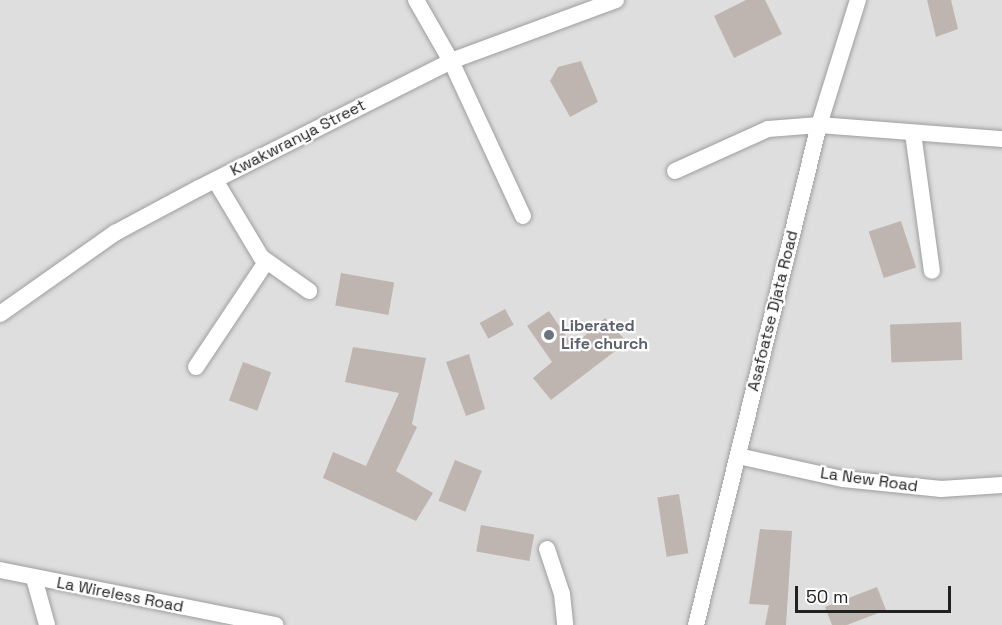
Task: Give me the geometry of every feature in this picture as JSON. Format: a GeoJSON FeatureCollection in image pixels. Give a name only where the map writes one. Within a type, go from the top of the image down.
{"type":"FeatureCollection","features":[{"type":"Feature","properties":{"kind":"street"},"geometry":{"type":"LineString","coordinates":[[416,0],[451,61],[523,216]]}},
{"type":"Feature","properties":{"kind":"street","name":"Kwakwranya Street"},"geometry":{"type":"LineString","coordinates":[[0,314],[115,233],[215,180],[451,61],[616,0]]}},
{"type":"Feature","properties":{"kind":"street","name":"Asafoatse Djata Road"},"geometry":{"type":"LineString","coordinates":[[696,625],[819,125],[858,0]]}},
{"type":"Feature","properties":{"kind":"street"},"geometry":{"type":"LineString","coordinates":[[675,171],[768,129],[819,125],[1002,139]]}},
{"type":"Feature","properties":{"kind":"street"},"geometry":{"type":"LineString","coordinates":[[913,133],[932,271]]}},
{"type":"Feature","properties":{"kind":"street"},"geometry":{"type":"LineString","coordinates":[[215,180],[266,262],[309,291]]}},
{"type":"Feature","properties":{"kind":"street"},"geometry":{"type":"LineString","coordinates":[[196,368],[266,262]]}},
{"type":"Feature","properties":{"kind":"street","name":"La New Road"},"geometry":{"type":"LineString","coordinates":[[738,456],[843,479],[940,489],[1002,485]]}},
{"type":"Feature","properties":{"kind":"street"},"geometry":{"type":"LineString","coordinates":[[547,549],[562,594],[565,625]]}},
{"type":"Feature","properties":{"kind":"street","name":"La Wireless Road"},"geometry":{"type":"LineString","coordinates":[[0,570],[276,625]]}},
{"type":"Feature","properties":{"kind":"street"},"geometry":{"type":"LineString","coordinates":[[34,578],[47,625]]}},
{"type":"Feature","properties":{"kind":"shaded area"},"geometry":{"type":"Polygon","coordinates":[[[0,0],[1002,0],[1002,625],[0,625],[0,0]]]}},
{"type":"Feature","properties":{"kind":"building"},"geometry":{"type":"Polygon","coordinates":[[[746,0],[765,0],[782,34],[734,58],[714,16],[746,0]]]}},
{"type":"Feature","properties":{"kind":"building"},"geometry":{"type":"Polygon","coordinates":[[[927,0],[951,0],[958,29],[936,37],[927,0]]]}},
{"type":"Feature","properties":{"kind":"building"},"geometry":{"type":"Polygon","coordinates":[[[581,61],[598,102],[570,117],[550,81],[558,67],[581,61]]]}},
{"type":"Feature","properties":{"kind":"building"},"geometry":{"type":"Polygon","coordinates":[[[901,221],[916,268],[884,278],[869,232],[901,221]]]}},
{"type":"Feature","properties":{"kind":"building"},"geometry":{"type":"Polygon","coordinates":[[[341,273],[394,282],[388,315],[335,305],[341,273]]]}},
{"type":"Feature","properties":{"kind":"building"},"geometry":{"type":"Polygon","coordinates":[[[505,309],[514,325],[488,339],[480,323],[505,309]]]}},
{"type":"Feature","properties":{"kind":"building"},"geometry":{"type":"Polygon","coordinates":[[[549,311],[573,346],[605,318],[627,342],[551,400],[533,378],[552,362],[527,326],[549,311]]]}},
{"type":"Feature","properties":{"kind":"building"},"geometry":{"type":"Polygon","coordinates":[[[961,322],[962,360],[891,362],[890,324],[961,322]]]}},
{"type":"Feature","properties":{"kind":"building"},"geometry":{"type":"Polygon","coordinates":[[[353,347],[426,358],[412,424],[417,427],[396,471],[433,493],[416,521],[323,478],[333,452],[366,466],[399,393],[345,382],[353,347]]]}},
{"type":"Feature","properties":{"kind":"building"},"geometry":{"type":"Polygon","coordinates":[[[469,354],[485,409],[466,416],[446,362],[469,354]]]}},
{"type":"Feature","properties":{"kind":"building"},"geometry":{"type":"Polygon","coordinates":[[[243,362],[271,372],[257,411],[229,401],[243,362]]]}},
{"type":"Feature","properties":{"kind":"building"},"geometry":{"type":"Polygon","coordinates":[[[455,460],[482,471],[465,512],[439,501],[455,460]]]}},
{"type":"Feature","properties":{"kind":"building"},"geometry":{"type":"Polygon","coordinates":[[[679,494],[688,553],[667,557],[657,497],[679,494]]]}},
{"type":"Feature","properties":{"kind":"building"},"geometry":{"type":"Polygon","coordinates":[[[481,525],[534,534],[529,561],[476,552],[481,525]]]}},
{"type":"Feature","properties":{"kind":"building"},"geometry":{"type":"Polygon","coordinates":[[[760,529],[792,531],[786,625],[765,625],[769,605],[749,604],[760,529]]]}},
{"type":"Feature","properties":{"kind":"building"},"geometry":{"type":"Polygon","coordinates":[[[877,587],[886,610],[847,625],[832,625],[825,607],[877,587]]]}},
{"type":"Feature","properties":{"kind":"place","name":"Liberated Life church"},"geometry":{"type":"Point","coordinates":[549,335]}}]}
